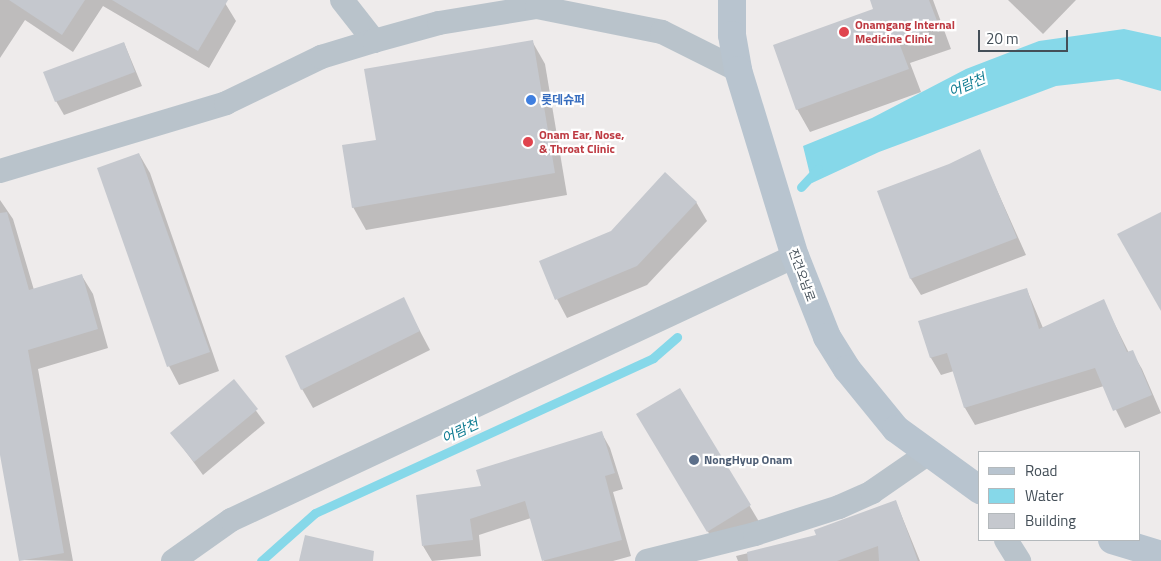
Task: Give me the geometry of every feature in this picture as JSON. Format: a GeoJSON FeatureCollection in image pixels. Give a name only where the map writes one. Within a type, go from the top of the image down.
{"type":"FeatureCollection","features":[{"type":"Feature","properties":{"kind":"main road","name":"진건오남로"},"geometry":{"type":"LineString","coordinates":[[732,0],[732,35],[738,70],[795,256],[824,329],[847,369],[896,429],[978,489]]}},
{"type":"Feature","properties":{"kind":"main road"},"geometry":{"type":"LineString","coordinates":[[1115,541],[1161,555]]}},
{"type":"Feature","properties":{"kind":"street"},"geometry":{"type":"LineString","coordinates":[[342,0],[374,41]]}},
{"type":"Feature","properties":{"kind":"street"},"geometry":{"type":"LineString","coordinates":[[0,171],[226,103],[321,57],[440,24],[537,7],[662,32],[738,70]]}},
{"type":"Feature","properties":{"kind":"street"},"geometry":{"type":"LineString","coordinates":[[173,561],[231,520],[795,256]]}},
{"type":"Feature","properties":{"kind":"street"},"geometry":{"type":"LineString","coordinates":[[647,561],[756,534],[838,507],[872,492],[928,454]]}},
{"type":"Feature","properties":{"kind":"street"},"geometry":{"type":"LineString","coordinates":[[1007,541],[1019,561]]}},
{"type":"Feature","properties":{"kind":"water"},"geometry":{"type":"Polygon","coordinates":[[[1124,29],[1161,37],[1161,91],[1118,79],[1056,86],[879,152],[812,183],[803,146],[872,118],[966,69],[1039,41],[1124,29]]]}},
{"type":"Feature","properties":{"kind":"building"},"geometry":{"type":"Polygon","coordinates":[[[9,0],[85,0],[62,35],[9,0]]]}},
{"type":"Feature","properties":{"kind":"building"},"geometry":{"type":"Polygon","coordinates":[[[112,0],[228,0],[198,51],[112,0]]]}},
{"type":"Feature","properties":{"kind":"building"},"geometry":{"type":"Polygon","coordinates":[[[870,0],[929,0],[939,26],[898,40],[909,69],[796,110],[773,45],[873,9],[870,0]]]}},
{"type":"Feature","properties":{"kind":"building"},"geometry":{"type":"Polygon","coordinates":[[[533,40],[555,173],[352,208],[342,145],[376,140],[364,69],[533,40]]]}},
{"type":"Feature","properties":{"kind":"building"},"geometry":{"type":"Polygon","coordinates":[[[124,42],[135,72],[55,102],[43,72],[124,42]]]}},
{"type":"Feature","properties":{"kind":"building"},"geometry":{"type":"Polygon","coordinates":[[[980,149],[1017,238],[910,279],[877,191],[949,164],[980,149]]]}},
{"type":"Feature","properties":{"kind":"building"},"geometry":{"type":"Polygon","coordinates":[[[139,153],[210,352],[167,367],[97,168],[139,153]]]}},
{"type":"Feature","properties":{"kind":"building"},"geometry":{"type":"Polygon","coordinates":[[[665,172],[697,202],[637,266],[555,300],[539,261],[611,231],[665,172]]]}},
{"type":"Feature","properties":{"kind":"building"},"geometry":{"type":"Polygon","coordinates":[[[7,212],[29,290],[82,274],[98,329],[28,350],[64,553],[19,561],[0,455],[0,213],[7,212]]]}},
{"type":"Feature","properties":{"kind":"building"},"geometry":{"type":"Polygon","coordinates":[[[1161,212],[1161,311],[1117,234],[1161,212]]]}},
{"type":"Feature","properties":{"kind":"building"},"geometry":{"type":"Polygon","coordinates":[[[1027,288],[1039,329],[1104,299],[1127,352],[1133,350],[1152,395],[1113,411],[1095,368],[964,408],[947,353],[930,358],[918,321],[1027,288]]]}},
{"type":"Feature","properties":{"kind":"building"},"geometry":{"type":"Polygon","coordinates":[[[404,297],[420,331],[301,390],[285,356],[404,297]]]}},
{"type":"Feature","properties":{"kind":"building"},"geometry":{"type":"Polygon","coordinates":[[[234,379],[258,409],[194,462],[170,433],[234,379]]]}},
{"type":"Feature","properties":{"kind":"building","name":"NongHyup Onam"},"geometry":{"type":"Polygon","coordinates":[[[680,388],[751,505],[707,532],[636,414],[680,388]]]}},
{"type":"Feature","properties":{"kind":"building"},"geometry":{"type":"Polygon","coordinates":[[[602,431],[615,473],[605,476],[622,540],[542,561],[525,501],[470,519],[473,540],[422,546],[416,495],[481,486],[476,470],[602,431]]]}},
{"type":"Feature","properties":{"kind":"building"},"geometry":{"type":"Polygon","coordinates":[[[896,500],[918,561],[879,561],[878,546],[837,561],[748,561],[747,552],[816,535],[814,530],[896,500]]]}},
{"type":"Feature","properties":{"kind":"building"},"geometry":{"type":"Polygon","coordinates":[[[305,535],[374,551],[373,561],[299,561],[305,535]]]}},
{"type":"Feature","properties":{"kind":"waterway","name":"어람천"},"geometry":{"type":"LineString","coordinates":[[801,187],[818,169]]}},
{"type":"Feature","properties":{"kind":"waterway","name":"어람천"},"geometry":{"type":"LineString","coordinates":[[261,561],[315,513],[653,358],[677,337]]}},
{"type":"Feature","properties":{"kind":"place","name":"Onamgang Internal Medicine Clinic"},"geometry":{"type":"Point","coordinates":[844,32]}},
{"type":"Feature","properties":{"kind":"place","name":"롯데슈퍼"},"geometry":{"type":"Point","coordinates":[531,100]}},
{"type":"Feature","properties":{"kind":"place","name":"Onam Ear, Nose, & Throat Clinic"},"geometry":{"type":"Point","coordinates":[528,142]}},
{"type":"Feature","properties":{"kind":"place","name":"NongHyup Onam"},"geometry":{"type":"Point","coordinates":[694,460]}}]}
